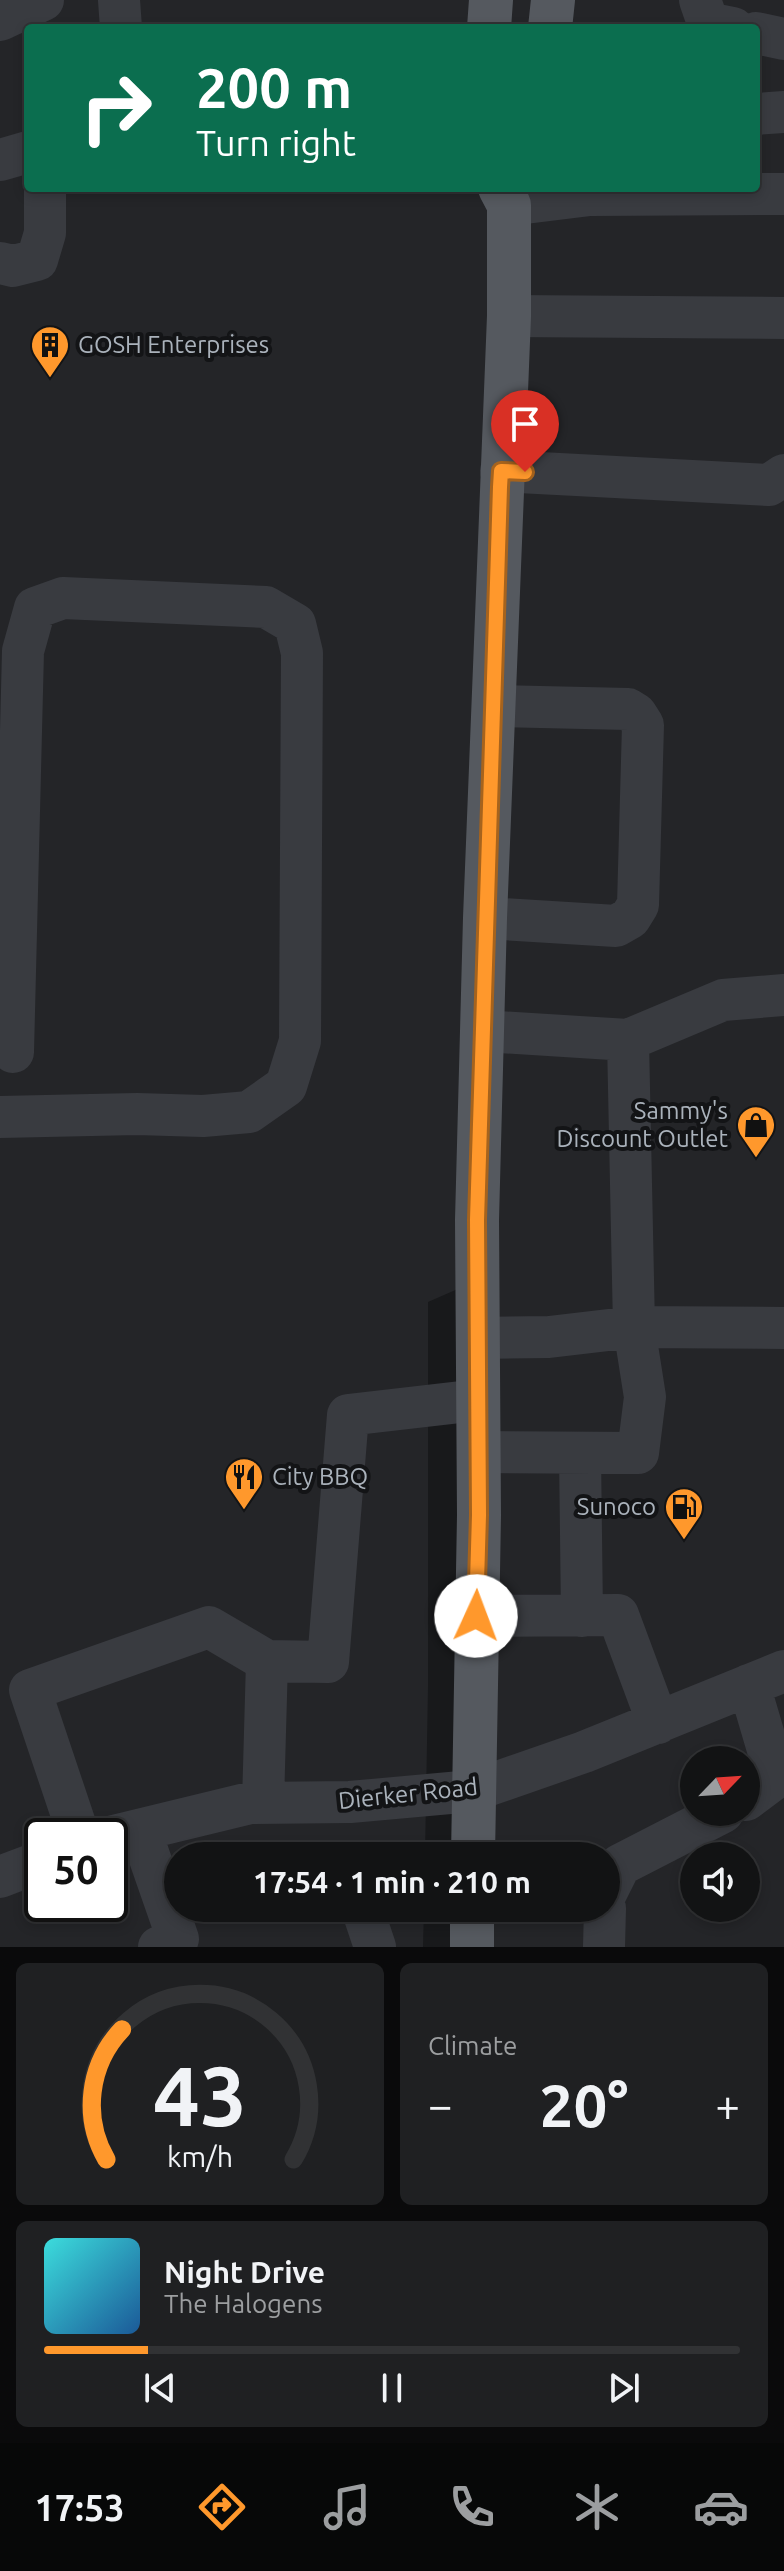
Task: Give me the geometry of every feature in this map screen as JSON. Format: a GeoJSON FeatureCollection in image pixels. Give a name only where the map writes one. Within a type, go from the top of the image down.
{"type":"FeatureCollection","features":[{"type":"Feature","properties":{"kind":"main road"},"geometry":{"type":"LineString","coordinates":[[489,24],[491,0]]}},
{"type":"Feature","properties":{"kind":"main road"},"geometry":{"type":"LineString","coordinates":[[550,24],[553,0]]}},
{"type":"Feature","properties":{"kind":"main road"},"geometry":{"type":"LineString","coordinates":[[473,1842],[479,1452],[477,1220],[485,918],[509,316],[510,194]]}},
{"type":"Feature","properties":{"kind":"main road"},"geometry":{"type":"LineString","coordinates":[[472,1922],[472,1947]]}},
{"type":"Feature","properties":{"kind":"street"},"geometry":{"type":"LineString","coordinates":[[0,20],[43,0]]}},
{"type":"Feature","properties":{"kind":"street"},"geometry":{"type":"LineString","coordinates":[[119,0],[121,24]]}},
{"type":"Feature","properties":{"kind":"street"},"geometry":{"type":"LineString","coordinates":[[700,0],[708,23],[713,24]]}},
{"type":"Feature","properties":{"kind":"street"},"geometry":{"type":"LineString","coordinates":[[760,34],[784,39]]}},
{"type":"Feature","properties":{"kind":"street"},"geometry":{"type":"LineString","coordinates":[[760,114],[784,112]]}},
{"type":"Feature","properties":{"kind":"street"},"geometry":{"type":"LineString","coordinates":[[0,160],[24,153]]}},
{"type":"Feature","properties":{"kind":"street"},"geometry":{"type":"LineString","coordinates":[[0,263],[13,266],[37,260],[45,233],[45,192]]}},
{"type":"Feature","properties":{"kind":"street"},"geometry":{"type":"LineString","coordinates":[[510,194],[784,194]]}},
{"type":"Feature","properties":{"kind":"street"},"geometry":{"type":"LineString","coordinates":[[509,316],[784,318]]}},
{"type":"Feature","properties":{"kind":"street"},"geometry":{"type":"LineString","coordinates":[[501,471],[769,485],[784,475]]}},
{"type":"Feature","properties":{"kind":"street"},"geometry":{"type":"LineString","coordinates":[[0,1117],[203,1116],[249,1112],[286,1086],[300,1041],[302,653],[295,624],[266,607],[63,598],[35,608],[23,651],[13,1052]]}},
{"type":"Feature","properties":{"kind":"street"},"geometry":{"type":"LineString","coordinates":[[485,918],[616,926],[630,918],[638,905],[643,725],[636,714],[628,709],[493,706]]}},
{"type":"Feature","properties":{"kind":"street"},"geometry":{"type":"LineString","coordinates":[[483,1031],[628,1040],[723,1000],[784,995]]}},
{"type":"Feature","properties":{"kind":"street"},"geometry":{"type":"LineString","coordinates":[[479,1452],[638,1453],[645,1397],[634,1327],[628,1040]]}},
{"type":"Feature","properties":{"kind":"street"},"geometry":{"type":"LineString","coordinates":[[478,1338],[549,1337],[634,1327],[784,1328]]}},
{"type":"Feature","properties":{"kind":"street"},"geometry":{"type":"LineString","coordinates":[[73,1818],[30,1690],[209,1627],[267,1661],[328,1662],[348,1415],[478,1400]]}},
{"type":"Feature","properties":{"kind":"street"},"geometry":{"type":"LineString","coordinates":[[580,1453],[582,1616]]}},
{"type":"Feature","properties":{"kind":"street"},"geometry":{"type":"LineString","coordinates":[[476,1616],[618,1615],[658,1723]]}},
{"type":"Feature","properties":{"kind":"street"},"geometry":{"type":"LineString","coordinates":[[263,1803],[267,1661]]}},
{"type":"Feature","properties":{"kind":"street"},"geometry":{"type":"LineString","coordinates":[[766,1678],[774,1770],[767,1795]]}},
{"type":"Feature","properties":{"kind":"street","name":"Dierker Road"},"geometry":{"type":"LineString","coordinates":[[128,1832],[250,1803],[350,1802],[472,1791],[584,1752],[766,1678]]}},
{"type":"Feature","properties":{"kind":"street"},"geometry":{"type":"LineString","coordinates":[[620,1865],[696,1826]]}},
{"type":"Feature","properties":{"kind":"street"},"geometry":{"type":"LineString","coordinates":[[128,1837],[164,1886]]}},
{"type":"Feature","properties":{"kind":"street"},"geometry":{"type":"LineString","coordinates":[[159,1947],[178,1939],[175,1922]]}},
{"type":"Feature","properties":{"kind":"street"},"geometry":{"type":"LineString","coordinates":[[367,1922],[375,1947]]}},
{"type":"Feature","properties":{"kind":"street"},"geometry":{"type":"LineString","coordinates":[[604,1947],[605,1922]]}},
{"type":"Feature","properties":{"kind":"shaded area"},"geometry":{"type":"Polygon","coordinates":[[[0,0],[784,0],[784,1947],[472,1947],[472,1922],[620,1922],[620,1842],[473,1842],[476,1281],[428,1302],[425,1842],[164,1842],[164,1922],[424,1922],[423,1947],[0,1947],[0,0]]]}},
{"type":"Feature","properties":{"kind":"place","name":"GOSH Enterprises"},"geometry":{"type":"Point","coordinates":[50,379]}},
{"type":"Feature","properties":{"kind":"place","name":"Sammy's Discount Outlet"},"geometry":{"type":"Point","coordinates":[756,1159]}},
{"type":"Feature","properties":{"kind":"place","name":"City BBQ"},"geometry":{"type":"Point","coordinates":[244,1511]}},
{"type":"Feature","properties":{"kind":"place","name":"Sunoco"},"geometry":{"type":"Point","coordinates":[684,1541]}},
{"type":"Feature","properties":{"kind":"route"},"geometry":{"type":"LineString","coordinates":[[476,1616],[479,1515],[477,1220],[500,487],[501,471],[525,472]]}}]}
